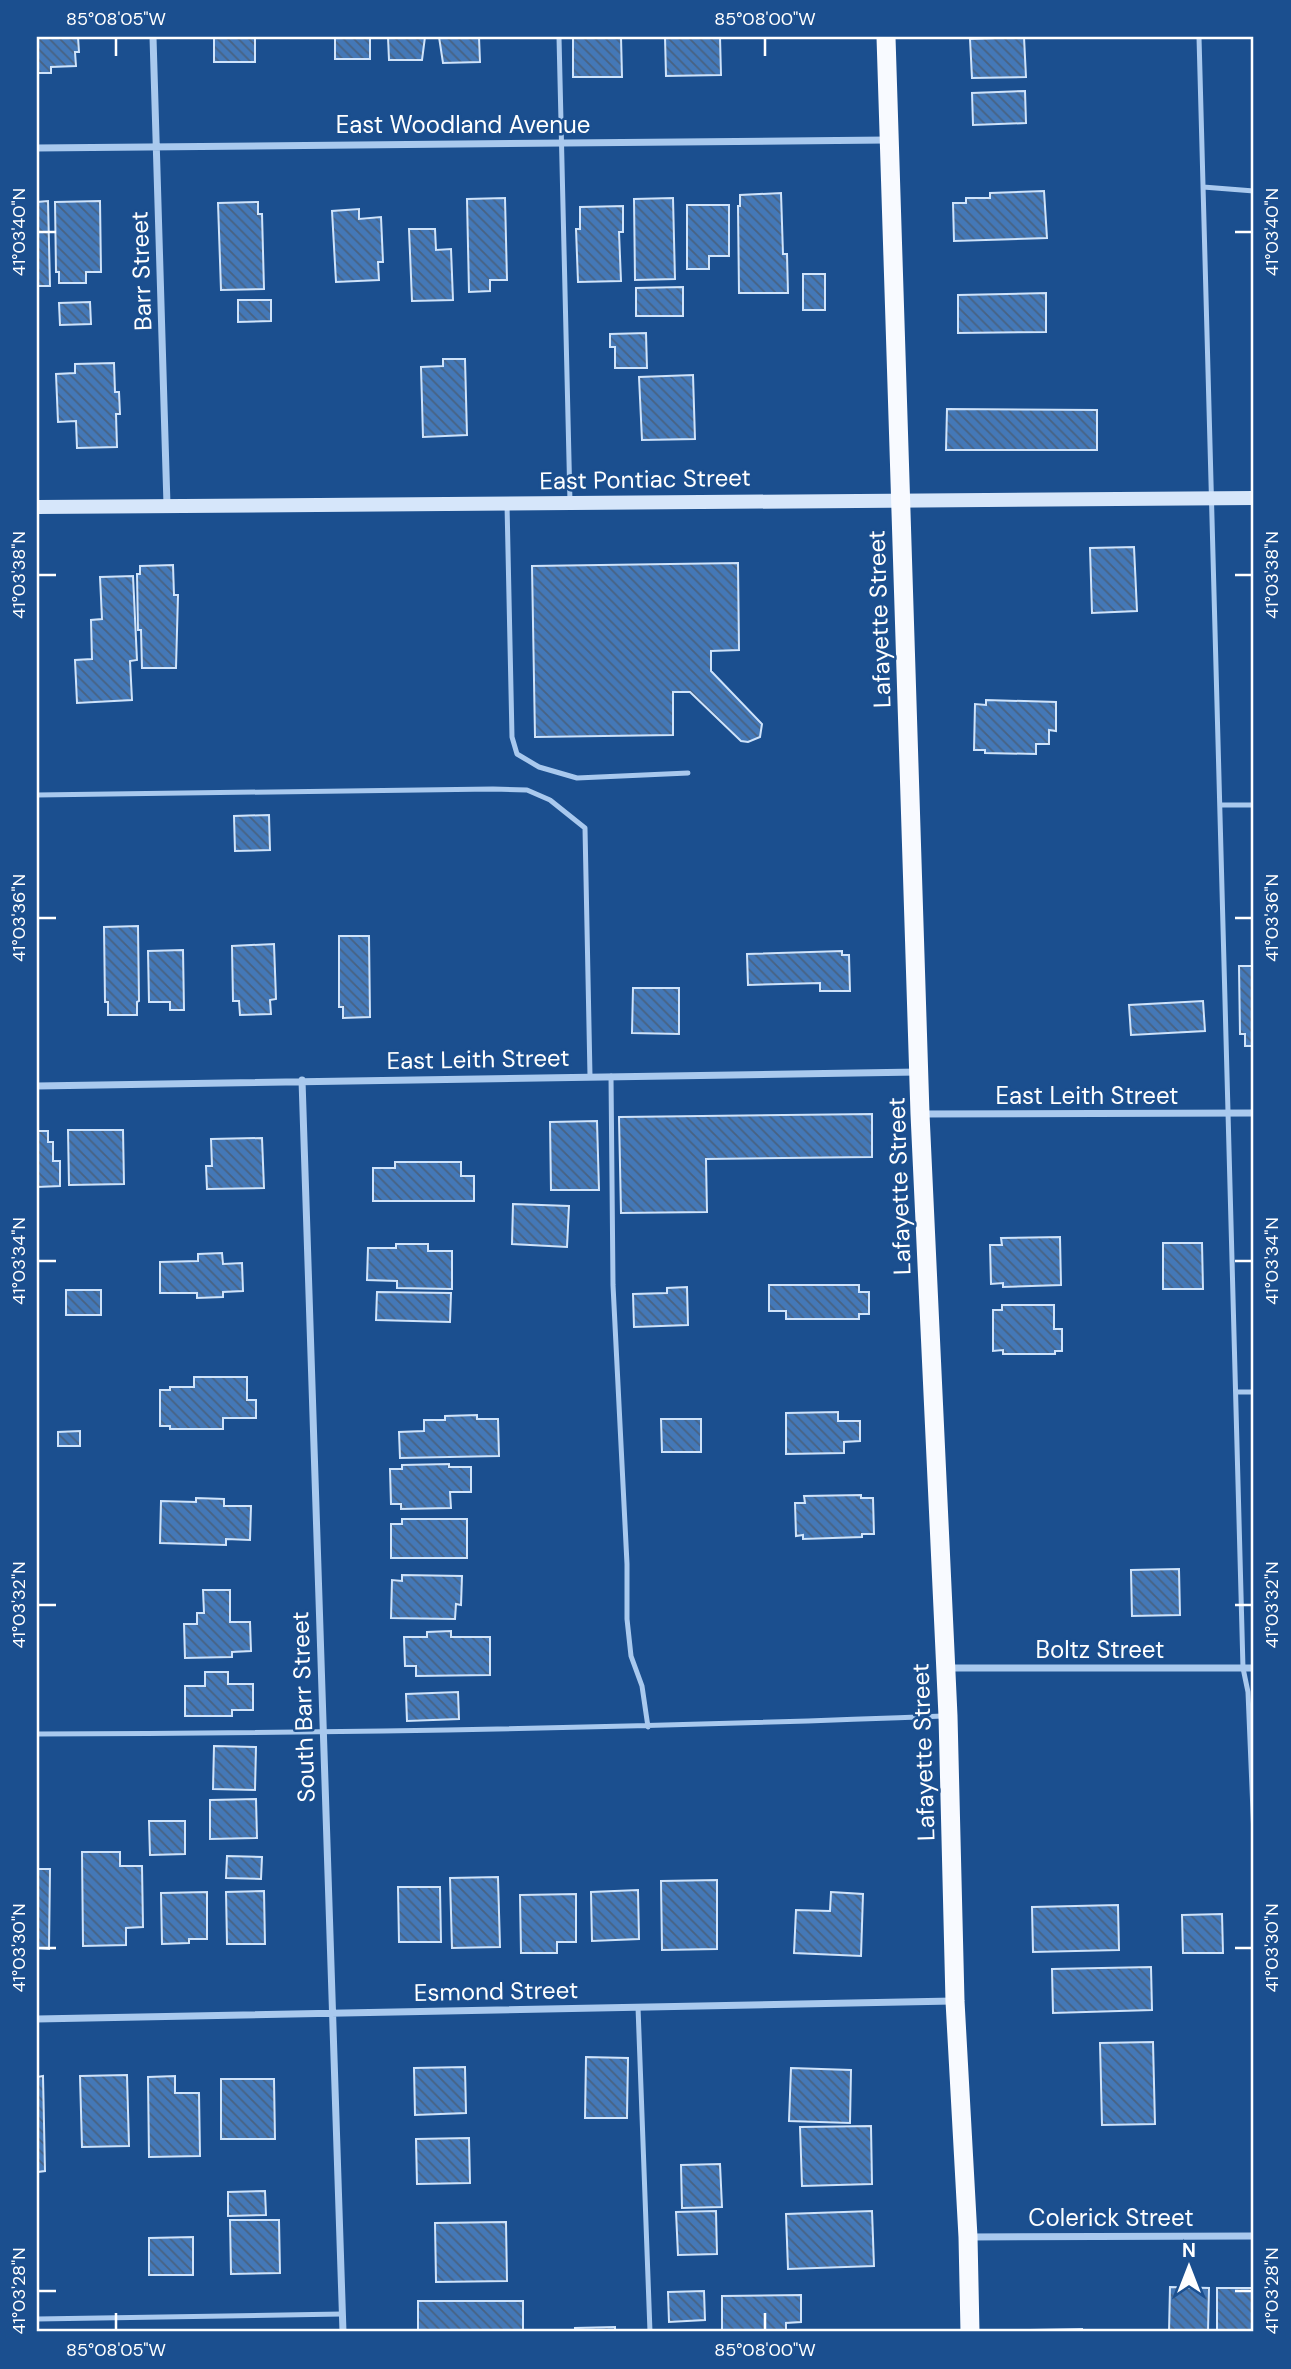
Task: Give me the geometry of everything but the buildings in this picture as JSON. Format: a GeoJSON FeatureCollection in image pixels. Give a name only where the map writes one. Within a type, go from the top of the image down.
{"type":"FeatureCollection","features":[{"type":"Feature","properties":{"kind":"highway","name":"Lafayette Street"},"geometry":{"type":"LineString","coordinates":[[886,37],[920,1114],[948,1716],[955,2001],[968,2237],[970,2332]]}},
{"type":"Feature","properties":{"kind":"main road","name":"East Pontiac Street"},"geometry":{"type":"LineString","coordinates":[[37,506],[1254,498]]}},
{"type":"Feature","properties":{"kind":"street","name":"Barr Street"},"geometry":{"type":"LineString","coordinates":[[153,37],[167,505]]}},
{"type":"Feature","properties":{"kind":"street","name":"East Woodland Avenue"},"geometry":{"type":"LineString","coordinates":[[37,148],[890,140]]}},
{"type":"Feature","properties":{"kind":"street","name":"East Leith Street"},"geometry":{"type":"LineString","coordinates":[[37,1086],[919,1072]]}},
{"type":"Feature","properties":{"kind":"street","name":"South Barr Street"},"geometry":{"type":"LineString","coordinates":[[302,1080],[343,2332]]}},
{"type":"Feature","properties":{"kind":"street","name":"East Leith Street"},"geometry":{"type":"LineString","coordinates":[[920,1114],[1254,1114]]}},
{"type":"Feature","properties":{"kind":"street","name":"Boltz Street"},"geometry":{"type":"LineString","coordinates":[[945,1668],[1254,1668]]}},
{"type":"Feature","properties":{"kind":"street","name":"Esmond Street"},"geometry":{"type":"LineString","coordinates":[[37,2019],[955,2001]]}},
{"type":"Feature","properties":{"kind":"street","name":"Colerick Street"},"geometry":{"type":"LineString","coordinates":[[968,2237],[1254,2236]]}},
{"type":"Feature","properties":{"kind":"lane"},"geometry":{"type":"LineString","coordinates":[[559,37],[570,503]]}},
{"type":"Feature","properties":{"kind":"lane"},"geometry":{"type":"LineString","coordinates":[[1199,37],[1243,1668],[1248,1692],[1254,1836]]}},
{"type":"Feature","properties":{"kind":"lane"},"geometry":{"type":"LineString","coordinates":[[1203,187],[1254,191]]}},
{"type":"Feature","properties":{"kind":"lane"},"geometry":{"type":"LineString","coordinates":[[507,503],[512,737],[517,754],[539,767],[577,778],[688,773]]}},
{"type":"Feature","properties":{"kind":"lane"},"geometry":{"type":"LineString","coordinates":[[37,795],[493,789],[527,790],[550,800],[585,828],[590,1076]]}},
{"type":"Feature","properties":{"kind":"lane"},"geometry":{"type":"LineString","coordinates":[[1220,805],[1254,805]]}},
{"type":"Feature","properties":{"kind":"lane"},"geometry":{"type":"LineString","coordinates":[[611,1076],[613,1285],[627,1564],[627,1619],[631,1656],[642,1686],[648,1727]]}},
{"type":"Feature","properties":{"kind":"lane"},"geometry":{"type":"LineString","coordinates":[[1236,1392],[1254,1392]]}},
{"type":"Feature","properties":{"kind":"lane"},"geometry":{"type":"LineString","coordinates":[[37,1734],[323,1733],[648,1727],[948,1716]]}},
{"type":"Feature","properties":{"kind":"lane"},"geometry":{"type":"LineString","coordinates":[[638,2007],[650,2332]]}},
{"type":"Feature","properties":{"kind":"lane"},"geometry":{"type":"LineString","coordinates":[[37,2319],[342,2314]]}}]}
